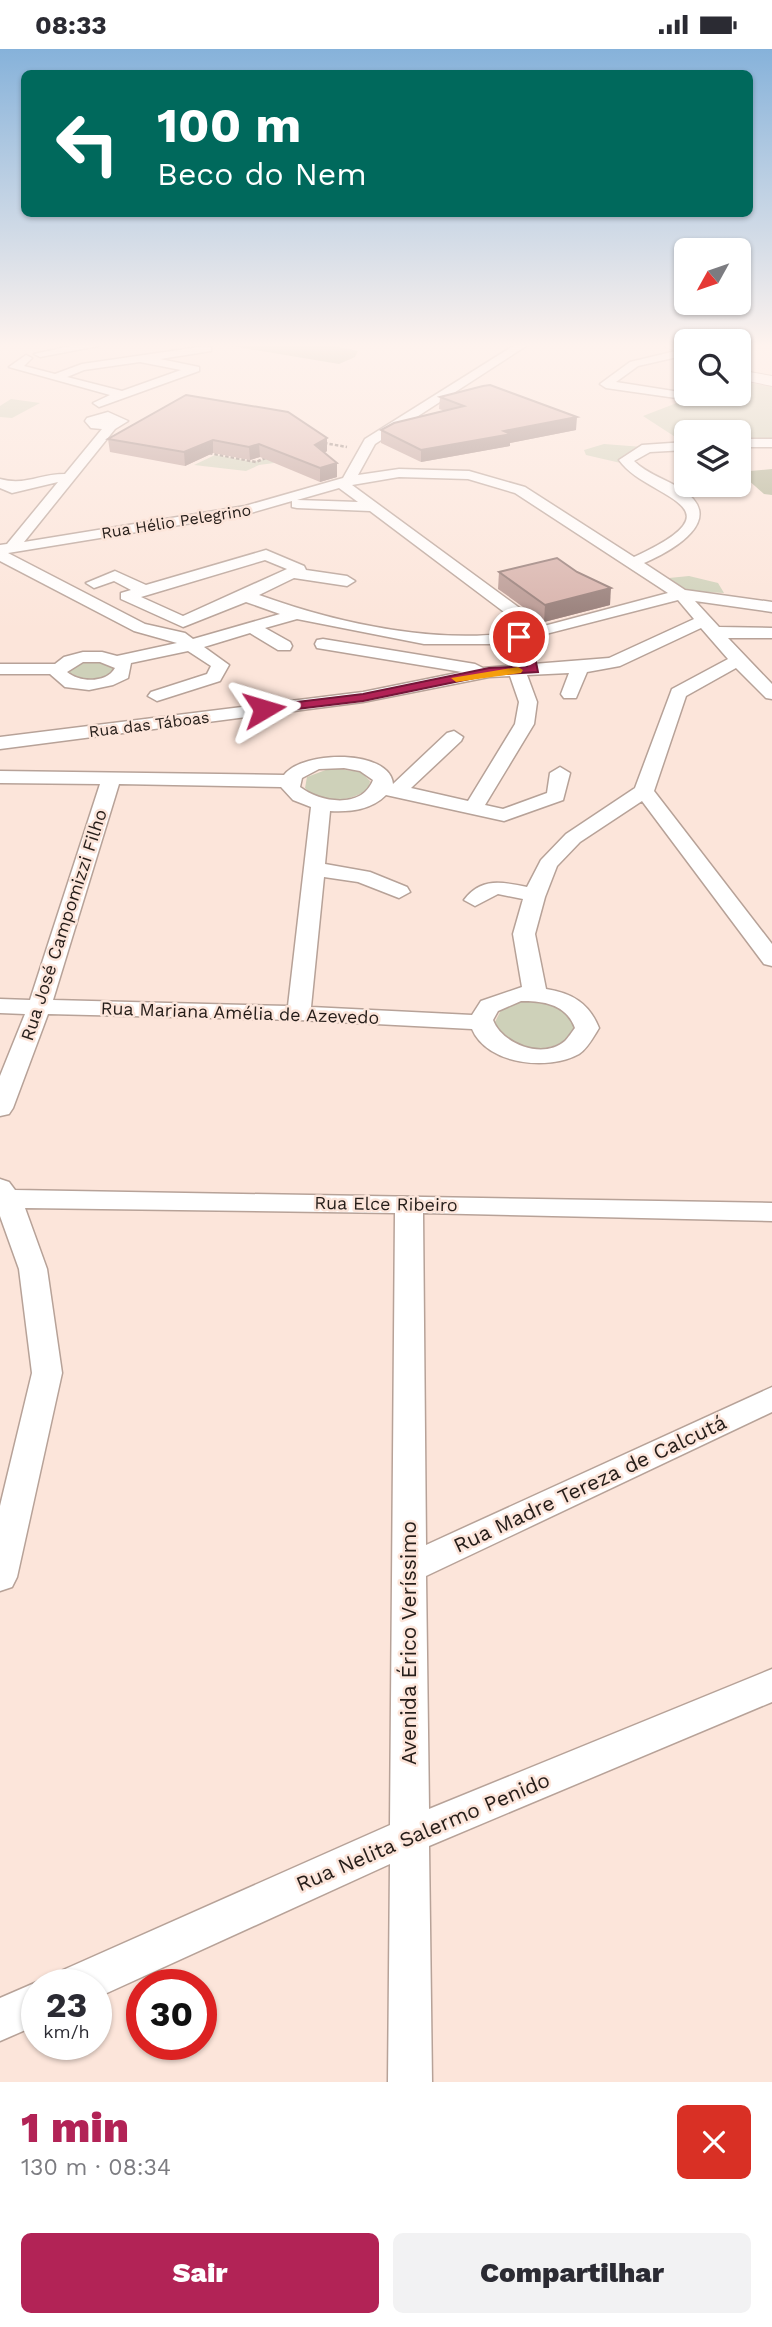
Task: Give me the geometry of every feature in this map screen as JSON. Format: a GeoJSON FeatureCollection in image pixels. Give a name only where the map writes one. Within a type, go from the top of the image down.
{"type":"FeatureCollection","features":[{"type":"Feature","properties":{"kind":"street"},"geometry":{"type":"LineString","coordinates":[[99,441],[4,550],[85,600],[140,628],[179,637],[220,665],[214,677],[157,696]]}},
{"type":"Feature","properties":{"kind":"street"},"geometry":{"type":"LineString","coordinates":[[374,441],[365,450],[345,487],[541,632]]}},
{"type":"Feature","properties":{"kind":"street"},"geometry":{"type":"LineString","coordinates":[[751,443],[772,443]]}},
{"type":"Feature","properties":{"kind":"street"},"geometry":{"type":"LineString","coordinates":[[674,446],[652,447],[628,456],[626,460],[674,491]]}},
{"type":"Feature","properties":{"kind":"street","name":"Rua Hélio Pelegrino"},"geometry":{"type":"LineString","coordinates":[[4,550],[276,504],[350,480],[399,473],[439,473],[469,475],[520,490],[681,594]]}},
{"type":"Feature","properties":{"kind":"street"},"geometry":{"type":"LineString","coordinates":[[0,483],[12,489],[52,478],[69,478]]}},
{"type":"Feature","properties":{"kind":"street"},"geometry":{"type":"LineString","coordinates":[[635,562],[681,538],[692,522],[692,511],[683,497]]}},
{"type":"Feature","properties":{"kind":"street"},"geometry":{"type":"LineString","coordinates":[[276,504],[374,507]]}},
{"type":"Feature","properties":{"kind":"street"},"geometry":{"type":"LineString","coordinates":[[110,592],[139,588],[183,582],[266,555],[299,569],[246,596],[183,622],[127,596],[139,588]]}},
{"type":"Feature","properties":{"kind":"street"},"geometry":{"type":"LineString","coordinates":[[161,570],[183,582]]}},
{"type":"Feature","properties":{"kind":"street"},"geometry":{"type":"LineString","coordinates":[[294,573],[347,581]]}},
{"type":"Feature","properties":{"kind":"street"},"geometry":{"type":"LineString","coordinates":[[94,583],[115,576],[139,588]]}},
{"type":"Feature","properties":{"kind":"street"},"geometry":{"type":"LineString","coordinates":[[681,594],[738,660],[772,694]]}},
{"type":"Feature","properties":{"kind":"street"},"geometry":{"type":"LineString","coordinates":[[246,596],[296,614],[424,639],[472,641],[519,637],[681,594],[772,610]]}},
{"type":"Feature","properties":{"kind":"street"},"geometry":{"type":"LineString","coordinates":[[706,621],[772,610]]}},
{"type":"Feature","properties":{"kind":"street"},"geometry":{"type":"LineString","coordinates":[[0,669],[59,669],[71,660],[91,656],[119,661],[192,645],[296,614]]}},
{"type":"Feature","properties":{"kind":"street"},"geometry":{"type":"LineString","coordinates":[[706,621],[744,635],[772,633]]}},
{"type":"Feature","properties":{"kind":"street","name":"Rua das Táboas"},"geometry":{"type":"LineString","coordinates":[[0,744],[363,697],[489,672],[580,667],[614,662],[706,621]]}},
{"type":"Feature","properties":{"kind":"street"},"geometry":{"type":"LineString","coordinates":[[253,628],[284,646]]}},
{"type":"Feature","properties":{"kind":"street"},"geometry":{"type":"LineString","coordinates":[[472,809],[509,751],[528,712],[525,670],[528,647],[519,637]]}},
{"type":"Feature","properties":{"kind":"street"},"geometry":{"type":"LineString","coordinates":[[323,644],[489,672]]}},
{"type":"Feature","properties":{"kind":"street"},"geometry":{"type":"LineString","coordinates":[[535,994],[524,934],[535,895],[548,864],[573,838],[644,791],[678,693],[738,660]]}},
{"type":"Feature","properties":{"kind":"street"},"geometry":{"type":"LineString","coordinates":[[59,669],[61,678],[67,681],[97,684],[122,674],[125,670],[119,661]]}},
{"type":"Feature","properties":{"kind":"street"},"geometry":{"type":"LineString","coordinates":[[570,694],[580,667]]}},
{"type":"Feature","properties":{"kind":"street"},"geometry":{"type":"LineString","coordinates":[[290,781],[291,789],[297,796],[321,805],[367,801],[391,789],[454,737]]}},
{"type":"Feature","properties":{"kind":"street"},"geometry":{"type":"LineString","coordinates":[[0,777],[290,781],[303,768],[315,764],[344,762],[371,768],[391,789],[504,815],[556,796],[560,773]]}},
{"type":"Feature","properties":{"kind":"street","name":"Rua José Campomizzi Filho"},"geometry":{"type":"LineString","coordinates":[[0,1108],[39,1008],[111,780]]}},
{"type":"Feature","properties":{"kind":"street"},"geometry":{"type":"LineString","coordinates":[[644,791],[772,959]]}},
{"type":"Feature","properties":{"kind":"street"},"geometry":{"type":"LineString","coordinates":[[299,1013],[321,805]]}},
{"type":"Feature","properties":{"kind":"street"},"geometry":{"type":"LineString","coordinates":[[315,869],[363,876],[399,892]]}},
{"type":"Feature","properties":{"kind":"street"},"geometry":{"type":"LineString","coordinates":[[475,900],[494,887],[535,895]]}},
{"type":"Feature","properties":{"kind":"street"},"geometry":{"type":"LineString","coordinates":[[535,994],[566,1001],[585,1018],[587,1028],[583,1038],[574,1047],[541,1056],[523,1055],[492,1042],[483,1033],[480,1022],[483,1012],[503,998],[535,994]]}},
{"type":"Feature","properties":{"kind":"street","name":"Rua Mariana Amélia de Azevedo"},"geometry":{"type":"LineString","coordinates":[[0,1006],[299,1013],[480,1022]]}},
{"type":"Feature","properties":{"kind":"street"},"geometry":{"type":"LineString","coordinates":[[0,1577],[47,1373],[33,1269],[3,1196]]}},
{"type":"Feature","properties":{"kind":"street","name":"Rua Elce Ribeiro"},"geometry":{"type":"LineString","coordinates":[[3,1196],[772,1212]]}},
{"type":"Feature","properties":{"kind":"street","name":"Avenida Érico Veríssimo"},"geometry":{"type":"LineString","coordinates":[[409,1204],[410,2082]]}},
{"type":"Feature","properties":{"kind":"street","name":"Rua Madre Tereza de Calcutá"},"geometry":{"type":"LineString","coordinates":[[408,1569],[772,1399]]}},
{"type":"Feature","properties":{"kind":"street","name":"Rua Nelita Salermo Penido"},"geometry":{"type":"LineString","coordinates":[[112,1970],[411,1835],[772,1685]]}},
{"type":"Feature","properties":{"kind":"street"},"geometry":{"type":"LineString","coordinates":[[0,2019],[21,2010]]}},
{"type":"Feature","properties":{"kind":"path"},"geometry":{"type":"LineString","coordinates":[[317,441],[365,450]]}},
{"type":"Feature","properties":{"kind":"path"},"geometry":{"type":"LineString","coordinates":[[202,452],[256,462],[273,455]]}},
{"type":"Feature","properties":{"kind":"green space"},"geometry":{"type":"Polygon","coordinates":[[[604,444],[643,447],[624,455],[625,464],[586,455],[584,450],[604,444]]]}},
{"type":"Feature","properties":{"kind":"green space"},"geometry":{"type":"Polygon","coordinates":[[[215,455],[254,462],[272,457],[274,463],[259,465],[246,471],[194,465],[215,455]]]}},
{"type":"Feature","properties":{"kind":"green space"},"geometry":{"type":"Polygon","coordinates":[[[772,469],[772,495],[764,494],[751,483],[751,471],[772,469]]]}},
{"type":"Feature","properties":{"kind":"green space"},"geometry":{"type":"Polygon","coordinates":[[[689,576],[718,583],[724,593],[687,591],[669,578],[689,576]]]}},
{"type":"Feature","properties":{"kind":"green space"},"geometry":{"type":"Polygon","coordinates":[[[92,659],[117,666],[111,677],[87,682],[67,676],[66,669],[92,659]]]}},
{"type":"Feature","properties":{"kind":"green space"},"geometry":{"type":"Polygon","coordinates":[[[331,768],[361,772],[370,781],[369,787],[347,799],[319,797],[305,788],[307,777],[331,768]]]}},
{"type":"Feature","properties":{"kind":"green space"},"geometry":{"type":"Polygon","coordinates":[[[534,1001],[564,1011],[572,1021],[575,1028],[563,1042],[543,1048],[522,1047],[504,1037],[494,1024],[501,1010],[521,1002],[534,1001]]]}},
{"type":"Feature","properties":{"kind":"building"},"geometry":{"type":"Polygon","coordinates":[[[119,441],[211,441],[184,452],[119,441]]]}},
{"type":"Feature","properties":{"kind":"building"},"geometry":{"type":"Polygon","coordinates":[[[217,441],[322,441],[315,445],[337,463],[320,468],[259,444],[249,447],[217,441]]]}},
{"type":"Feature","properties":{"kind":"building"},"geometry":{"type":"Polygon","coordinates":[[[403,441],[472,441],[421,450],[403,441]]]}},
{"type":"Feature","properties":{"kind":"building"},"geometry":{"type":"Polygon","coordinates":[[[557,558],[577,572],[611,588],[545,605],[499,572],[557,558]]]}},
{"type":"Feature","properties":{"kind":"slow traffic"},"geometry":{"type":"LineString","coordinates":[[456,678],[518,670]]}},
{"type":"Feature","properties":{"kind":"route"},"geometry":{"type":"LineString","coordinates":[[264,709],[363,697],[489,672],[534,670],[528,647],[519,637]]}}]}
